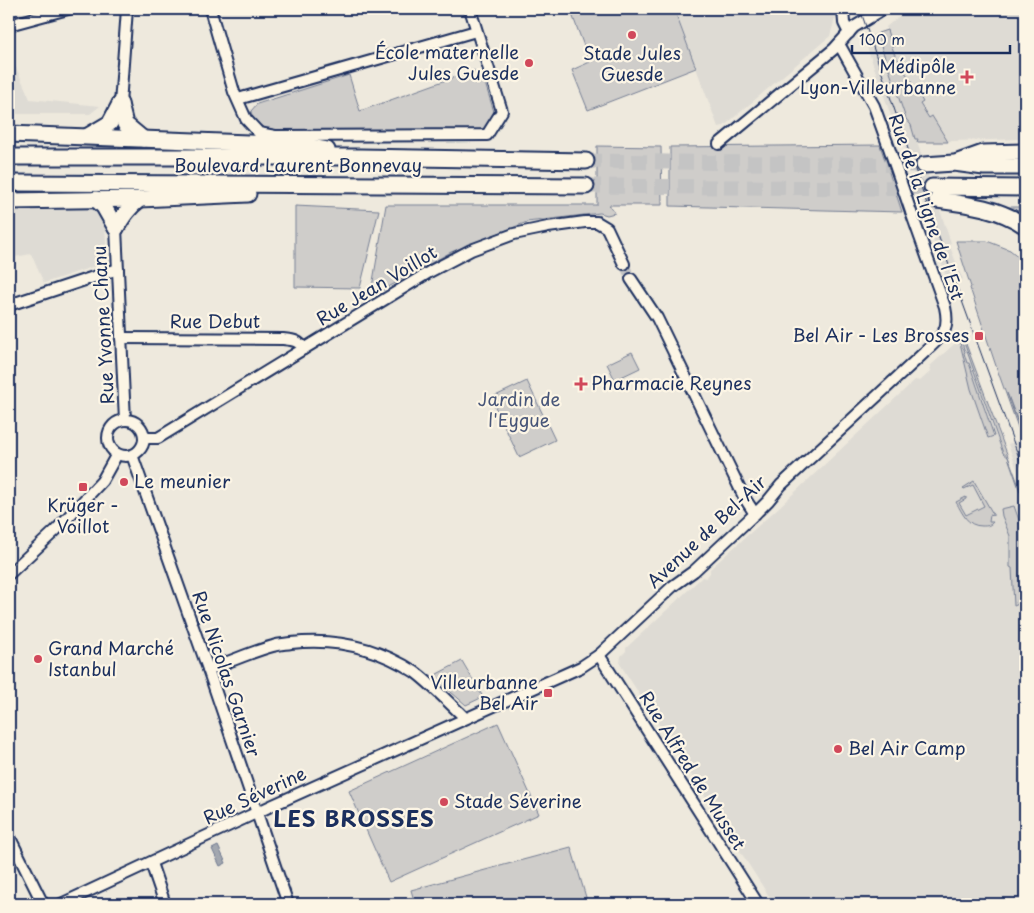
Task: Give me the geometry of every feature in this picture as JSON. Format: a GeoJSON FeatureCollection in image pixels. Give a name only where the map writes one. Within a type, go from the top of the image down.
{"type":"FeatureCollection","features":[{"type":"Feature","properties":{"kind":"highway"},"geometry":{"type":"LineString","coordinates":[[88,136],[110,123],[120,104]]}},
{"type":"Feature","properties":{"kind":"highway"},"geometry":{"type":"LineString","coordinates":[[120,104],[125,124],[143,139]]}},
{"type":"Feature","properties":{"kind":"highway"},"geometry":{"type":"LineString","coordinates":[[9,134],[298,145],[360,157]]}},
{"type":"Feature","properties":{"kind":"highway"},"geometry":{"type":"LineString","coordinates":[[954,163],[984,153],[1025,152]]}},
{"type":"Feature","properties":{"kind":"highway","name":"Boulevard Laurent Bonnevay"},"geometry":{"type":"LineString","coordinates":[[9,157],[360,157],[586,161]]}},
{"type":"Feature","properties":{"kind":"highway"},"geometry":{"type":"LineString","coordinates":[[924,165],[954,163],[984,167],[1025,167]]}},
{"type":"Feature","properties":{"kind":"highway","name":"Boulevard Laurent Bonnevay"},"geometry":{"type":"LineString","coordinates":[[9,183],[586,186]]}},
{"type":"Feature","properties":{"kind":"highway"},"geometry":{"type":"LineString","coordinates":[[9,201],[140,199],[280,193],[311,184]]}},
{"type":"Feature","properties":{"kind":"highway"},"geometry":{"type":"LineString","coordinates":[[1025,188],[934,193],[997,212],[1025,226]]}},
{"type":"Feature","properties":{"kind":"highway"},"geometry":{"type":"LineString","coordinates":[[96,199],[104,207],[116,228],[131,206],[140,199]]}},
{"type":"Feature","properties":{"kind":"street"},"geometry":{"type":"LineString","coordinates":[[9,25],[68,9]]}},
{"type":"Feature","properties":{"kind":"street"},"geometry":{"type":"LineString","coordinates":[[120,104],[127,9]]}},
{"type":"Feature","properties":{"kind":"street"},"geometry":{"type":"LineString","coordinates":[[210,9],[234,92],[246,119],[258,133],[275,136],[487,135],[502,111],[470,9]]}},
{"type":"Feature","properties":{"kind":"street"},"geometry":{"type":"LineString","coordinates":[[844,9],[844,23],[849,33]]}},
{"type":"Feature","properties":{"kind":"street"},"geometry":{"type":"LineString","coordinates":[[719,144],[840,44],[854,27],[882,9]]}},
{"type":"Feature","properties":{"kind":"street"},"geometry":{"type":"LineString","coordinates":[[238,99],[476,31]]}},
{"type":"Feature","properties":{"kind":"street","name":"Rue de la Ligne de l'Est"},"geometry":{"type":"LineString","coordinates":[[840,44],[874,106],[945,308],[947,316],[946,330]]}},
{"type":"Feature","properties":{"kind":"street","name":"Rue Jean Voillot"},"geometry":{"type":"LineString","coordinates":[[144,438],[158,438],[431,271],[471,250],[514,234],[548,226],[597,222],[607,228],[624,264]]}},
{"type":"Feature","properties":{"kind":"street","name":"Rue Yvonne Chanu"},"geometry":{"type":"LineString","coordinates":[[116,228],[125,420]]}},
{"type":"Feature","properties":{"kind":"street"},"geometry":{"type":"LineString","coordinates":[[9,305],[118,269]]}},
{"type":"Feature","properties":{"kind":"street"},"geometry":{"type":"LineString","coordinates":[[631,279],[657,318],[744,497],[755,514]]}},
{"type":"Feature","properties":{"kind":"street","name":"Avenue de Bel-Air"},"geometry":{"type":"LineString","coordinates":[[464,718],[581,667],[599,655],[673,586],[694,571],[755,514],[781,485],[934,344],[946,330]]}},
{"type":"Feature","properties":{"kind":"street","name":"Rue Debut"},"geometry":{"type":"LineString","coordinates":[[121,338],[283,339],[294,340],[304,349]]}},
{"type":"Feature","properties":{"kind":"street"},"geometry":{"type":"LineString","coordinates":[[125,420],[136,423],[140,427],[144,438],[141,449],[137,453],[127,456],[117,454],[112,450],[108,439],[111,428],[119,421],[125,420]]}},
{"type":"Feature","properties":{"kind":"street"},"geometry":{"type":"LineString","coordinates":[[9,574],[56,530],[102,481],[117,454]]}},
{"type":"Feature","properties":{"kind":"street","name":"Rue Nicolas Garnier"},"geometry":{"type":"LineString","coordinates":[[132,455],[208,669],[288,904]]}},
{"type":"Feature","properties":{"kind":"street"},"geometry":{"type":"LineString","coordinates":[[208,669],[274,646],[301,642],[348,644],[369,650],[395,661],[416,673],[464,718]]}},
{"type":"Feature","properties":{"kind":"street","name":"Rue Alfred de Musset"},"geometry":{"type":"LineString","coordinates":[[599,655],[758,904]]}},
{"type":"Feature","properties":{"kind":"street","name":"Rue Séverine"},"geometry":{"type":"LineString","coordinates":[[61,904],[256,812],[464,718]]}},
{"type":"Feature","properties":{"kind":"street"},"geometry":{"type":"LineString","coordinates":[[9,836],[43,904]]}},
{"type":"Feature","properties":{"kind":"street"},"geometry":{"type":"LineString","coordinates":[[151,862],[165,904]]}},
{"type":"Feature","properties":{"kind":"shaded area"},"geometry":{"type":"Polygon","coordinates":[[[674,9],[836,9],[837,11],[830,36],[724,126],[718,127],[674,9]]]}},
{"type":"Feature","properties":{"kind":"shaded area","name":"Médipôle Lyon-Villeurbanne"},"geometry":{"type":"Polygon","coordinates":[[[908,9],[1025,9],[1025,139],[917,142],[951,243],[949,244],[963,279],[950,284],[924,213],[927,212],[903,142],[900,142],[864,38],[886,30],[886,27],[908,9]]]}},
{"type":"Feature","properties":{"kind":"shaded area"},"geometry":{"type":"Polygon","coordinates":[[[9,52],[30,99],[100,106],[90,114],[9,114],[9,52]]]}},
{"type":"Feature","properties":{"kind":"shaded area"},"geometry":{"type":"Polygon","coordinates":[[[104,207],[107,262],[44,283],[31,254],[9,258],[9,209],[104,207]]]}},
{"type":"Feature","properties":{"kind":"shaded area"},"geometry":{"type":"Polygon","coordinates":[[[962,337],[1003,453],[1008,457],[1025,506],[1025,904],[774,904],[620,664],[621,656],[626,651],[626,648],[702,577],[706,578],[710,573],[710,569],[915,380],[920,381],[931,371],[930,366],[962,337]]]}},
{"type":"Feature","properties":{"kind":"shaded area"},"geometry":{"type":"Polygon","coordinates":[[[1025,438],[1025,491],[1008,444],[1025,438]]]}},
{"type":"Feature","properties":{"kind":"shaded area"},"geometry":{"type":"Polygon","coordinates":[[[218,846],[226,863],[220,866],[212,849],[218,846]]]}},
{"type":"Feature","properties":{"kind":"green space","name":"Stade Jules Guesde"},"geometry":{"type":"Polygon","coordinates":[[[570,9],[674,9],[696,68],[588,110],[572,70],[590,62],[570,9]]]}},
{"type":"Feature","properties":{"kind":"green space"},"geometry":{"type":"Polygon","coordinates":[[[887,30],[894,53],[923,102],[920,104],[929,118],[932,116],[948,142],[917,142],[918,139],[915,139],[911,125],[906,119],[880,43],[878,33],[887,30]]]}},
{"type":"Feature","properties":{"kind":"green space"},"geometry":{"type":"Polygon","coordinates":[[[474,70],[476,75],[482,74],[496,118],[487,132],[271,132],[252,120],[251,111],[257,104],[349,75],[360,111],[474,70]]]}},
{"type":"Feature","properties":{"kind":"green space"},"geometry":{"type":"Polygon","coordinates":[[[880,145],[902,212],[670,206],[670,147],[880,145]]]}},
{"type":"Feature","properties":{"kind":"green space"},"geometry":{"type":"Polygon","coordinates":[[[597,146],[661,147],[662,205],[609,205],[615,213],[607,215],[600,213],[527,222],[451,252],[374,295],[372,287],[386,205],[597,205],[597,146]]]}},
{"type":"Feature","properties":{"kind":"green space"},"geometry":{"type":"Polygon","coordinates":[[[295,206],[379,210],[360,288],[295,287],[295,206]]]}},
{"type":"Feature","properties":{"kind":"green space"},"geometry":{"type":"Polygon","coordinates":[[[1005,207],[1025,207],[1025,219],[1005,207]]]}},
{"type":"Feature","properties":{"kind":"green space"},"geometry":{"type":"Polygon","coordinates":[[[956,241],[987,241],[1010,250],[1025,262],[1025,440],[1007,393],[1020,433],[997,369],[956,241]]]}},
{"type":"Feature","properties":{"kind":"green space"},"geometry":{"type":"Polygon","coordinates":[[[963,336],[1025,502],[1025,506],[1008,457],[1003,453],[963,336]]]}},
{"type":"Feature","properties":{"kind":"green space"},"geometry":{"type":"Polygon","coordinates":[[[961,340],[967,363],[969,363],[994,436],[988,438],[971,389],[959,342],[961,340]]]}},
{"type":"Feature","properties":{"kind":"green space"},"geometry":{"type":"Polygon","coordinates":[[[632,352],[640,368],[615,380],[607,364],[632,352]]]}},
{"type":"Feature","properties":{"kind":"green space","name":"Jardin de l'Eygue"},"geometry":{"type":"Polygon","coordinates":[[[527,381],[555,440],[519,457],[491,398],[527,381]]]}},
{"type":"Feature","properties":{"kind":"green space"},"geometry":{"type":"Polygon","coordinates":[[[974,481],[993,514],[993,516],[990,515],[989,522],[993,522],[988,526],[969,522],[956,502],[966,497],[966,499],[959,503],[966,515],[984,506],[973,485],[963,488],[974,481]]]}},
{"type":"Feature","properties":{"kind":"green space"},"geometry":{"type":"Polygon","coordinates":[[[1014,506],[1025,537],[1025,601],[1014,606],[1012,568],[1010,567],[1010,536],[1001,509],[1014,506]]]}},
{"type":"Feature","properties":{"kind":"green space"},"geometry":{"type":"Polygon","coordinates":[[[462,661],[483,697],[466,705],[436,679],[437,674],[462,661]]]}},
{"type":"Feature","properties":{"kind":"green space","name":"Stade Séverine"},"geometry":{"type":"Polygon","coordinates":[[[498,723],[539,814],[389,882],[349,791],[498,723]]]}},
{"type":"Feature","properties":{"kind":"green space"},"geometry":{"type":"Polygon","coordinates":[[[571,847],[588,904],[415,904],[411,890],[571,847]]]}},
{"type":"Feature","properties":{"kind":"tunnel"},"geometry":{"type":"LineString","coordinates":[[586,161],[924,165]]}},
{"type":"Feature","properties":{"kind":"tunnel"},"geometry":{"type":"LineString","coordinates":[[586,186],[932,187]]}},
{"type":"Feature","properties":{"kind":"tunnel"},"geometry":{"type":"LineString","coordinates":[[624,264],[631,279]]}},
{"type":"Feature","properties":{"kind":"tram line"},"geometry":{"type":"LineString","coordinates":[[860,9],[930,213],[1025,474]]}},
{"type":"Feature","properties":{"kind":"place","name":"Stade Jules Guesde"},"geometry":{"type":"Point","coordinates":[632,35]}},
{"type":"Feature","properties":{"kind":"place","name":"École maternelle Jules Guesde"},"geometry":{"type":"Point","coordinates":[529,63]}},
{"type":"Feature","properties":{"kind":"place","name":"Médipôle Lyon-Villeurbanne"},"geometry":{"type":"Point","coordinates":[967,77]}},
{"type":"Feature","properties":{"kind":"place","name":"Bel Air - Les Brosses"},"geometry":{"type":"Point","coordinates":[979,336]}},
{"type":"Feature","properties":{"kind":"place","name":"Pharmacie Reynes"},"geometry":{"type":"Point","coordinates":[581,384]}},
{"type":"Feature","properties":{"kind":"place","name":"Le meunier"},"geometry":{"type":"Point","coordinates":[124,482]}},
{"type":"Feature","properties":{"kind":"place","name":"Krüger - Voillot"},"geometry":{"type":"Point","coordinates":[83,487]}},
{"type":"Feature","properties":{"kind":"place","name":"Grand Marché Istanbul"},"geometry":{"type":"Point","coordinates":[38,659]}},
{"type":"Feature","properties":{"kind":"place","name":"Villeurbanne Bel Air"},"geometry":{"type":"Point","coordinates":[548,693]}},
{"type":"Feature","properties":{"kind":"place","name":"Bel Air Camp"},"geometry":{"type":"Point","coordinates":[838,749]}},
{"type":"Feature","properties":{"kind":"place","name":"Stade Séverine"},"geometry":{"type":"Point","coordinates":[444,802]}},
{"type":"Feature","properties":{"kind":"district","name":"LES BROSSES"},"geometry":{"type":"Point","coordinates":[354,819]}}]}
